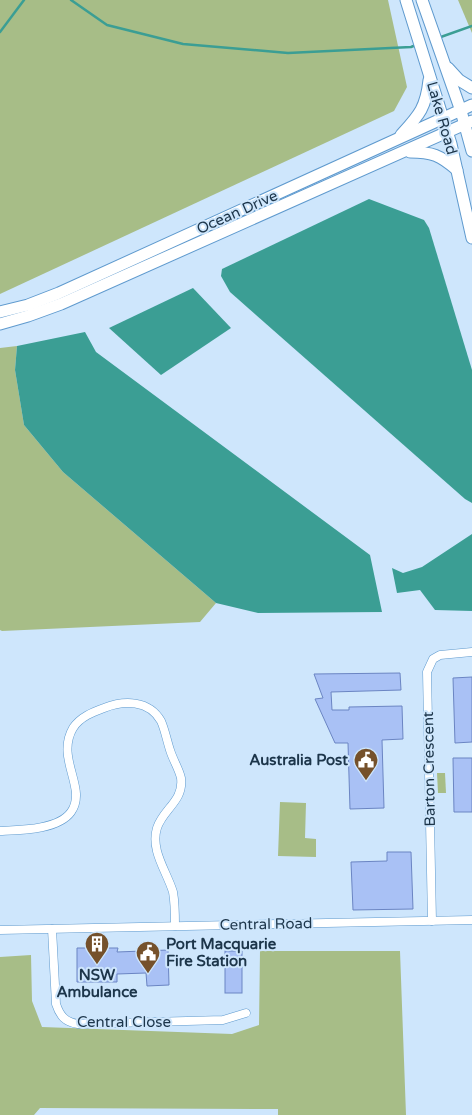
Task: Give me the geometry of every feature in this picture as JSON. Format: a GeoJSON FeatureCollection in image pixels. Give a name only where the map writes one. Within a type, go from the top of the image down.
{"type":"FeatureCollection","features":[{"type":"Feature","properties":{"kind":"main road","name":"Lake Road"},"geometry":{"type":"LineString","coordinates":[[406,0],[448,133],[472,238]]}},
{"type":"Feature","properties":{"kind":"main road","name":"Lake Road"},"geometry":{"type":"LineString","coordinates":[[422,0],[461,111],[468,123],[472,151]]}},
{"type":"Feature","properties":{"kind":"main road"},"geometry":{"type":"LineString","coordinates":[[445,65],[459,80],[472,88]]}},
{"type":"Feature","properties":{"kind":"main road"},"geometry":{"type":"LineString","coordinates":[[399,138],[424,107],[430,75]]}},
{"type":"Feature","properties":{"kind":"main road","name":"Ocean Drive"},"geometry":{"type":"LineString","coordinates":[[0,312],[28,305],[59,293],[472,106]]}},
{"type":"Feature","properties":{"kind":"main road","name":"Ocean Drive"},"geometry":{"type":"LineString","coordinates":[[0,324],[61,304],[468,123]]}},
{"type":"Feature","properties":{"kind":"main road"},"geometry":{"type":"LineString","coordinates":[[406,151],[439,155],[457,170]]}},
{"type":"Feature","properties":{"kind":"street","name":"Barton Crescent"},"geometry":{"type":"LineString","coordinates":[[432,921],[427,672],[433,659],[440,655],[472,652]]}},
{"type":"Feature","properties":{"kind":"street"},"geometry":{"type":"LineString","coordinates":[[0,831],[41,827],[64,819],[72,811],[77,794],[67,757],[69,738],[73,728],[79,721],[90,714],[121,702],[130,702],[144,706],[153,712],[160,721],[181,779],[178,798],[162,817],[156,828],[155,840],[173,895],[175,926]]}},
{"type":"Feature","properties":{"kind":"street","name":"Central Road"},"geometry":{"type":"LineString","coordinates":[[0,930],[472,920]]}},
{"type":"Feature","properties":{"kind":"street","name":"Central Close"},"geometry":{"type":"LineString","coordinates":[[52,929],[56,1004],[59,1012],[70,1023],[223,1020],[246,1013]]}},
{"type":"Feature","properties":{"kind":"shaded area"},"geometry":{"type":"Polygon","coordinates":[[[0,0],[388,0],[407,87],[394,111],[0,294],[0,0]]]}},
{"type":"Feature","properties":{"kind":"shaded area"},"geometry":{"type":"Polygon","coordinates":[[[458,0],[472,0],[472,33],[458,0]]]}},
{"type":"Feature","properties":{"kind":"shaded area"},"geometry":{"type":"Polygon","coordinates":[[[369,199],[424,220],[429,228],[472,370],[472,503],[465,499],[230,292],[221,276],[222,269],[369,199]]]}},
{"type":"Feature","properties":{"kind":"shaded area"},"geometry":{"type":"Polygon","coordinates":[[[193,288],[231,328],[161,375],[109,328],[193,288]]]}},
{"type":"Feature","properties":{"kind":"shaded area"},"geometry":{"type":"Polygon","coordinates":[[[85,332],[96,352],[370,555],[382,612],[258,613],[216,603],[63,472],[24,425],[15,370],[17,346],[85,332]]]}},
{"type":"Feature","properties":{"kind":"shaded area"},"geometry":{"type":"Polygon","coordinates":[[[17,346],[15,370],[24,425],[63,472],[216,603],[200,622],[0,630],[0,348],[17,346]]]}},
{"type":"Feature","properties":{"kind":"shaded area"},"geometry":{"type":"Polygon","coordinates":[[[472,534],[472,611],[435,610],[420,590],[397,593],[392,568],[403,573],[422,567],[472,534]]]}},
{"type":"Feature","properties":{"kind":"shaded area"},"geometry":{"type":"Polygon","coordinates":[[[437,773],[445,773],[446,793],[438,793],[437,773]]]}},
{"type":"Feature","properties":{"kind":"shaded area"},"geometry":{"type":"Polygon","coordinates":[[[280,802],[306,803],[305,838],[316,839],[316,857],[278,856],[280,802]]]}},
{"type":"Feature","properties":{"kind":"shaded area"},"geometry":{"type":"Polygon","coordinates":[[[260,951],[400,951],[406,1115],[278,1115],[278,1109],[40,1108],[34,1115],[0,1115],[0,957],[31,955],[32,1001],[42,1027],[232,1034],[259,1025],[260,951]]]}},
{"type":"Feature","properties":{"kind":"building"},"geometry":{"type":"Polygon","coordinates":[[[400,673],[401,690],[331,692],[332,710],[349,710],[349,707],[402,706],[403,739],[382,740],[384,808],[350,809],[348,743],[335,743],[315,699],[323,698],[314,674],[400,673]]]}},
{"type":"Feature","properties":{"kind":"building"},"geometry":{"type":"Polygon","coordinates":[[[472,677],[472,742],[455,743],[453,678],[472,677]]]}},
{"type":"Feature","properties":{"kind":"building"},"geometry":{"type":"Polygon","coordinates":[[[453,758],[472,758],[472,812],[454,812],[453,758]]]}},
{"type":"Feature","properties":{"kind":"building"},"geometry":{"type":"Polygon","coordinates":[[[387,852],[411,852],[413,909],[353,910],[351,862],[387,861],[387,852]]]}},
{"type":"Feature","properties":{"kind":"building"},"geometry":{"type":"Polygon","coordinates":[[[77,948],[118,948],[117,952],[168,950],[169,985],[147,986],[146,973],[117,974],[117,982],[77,982],[77,948]]]}},
{"type":"Feature","properties":{"kind":"building"},"geometry":{"type":"Polygon","coordinates":[[[225,951],[242,951],[242,993],[225,993],[225,951]]]}},
{"type":"Feature","properties":{"kind":"waterway"},"geometry":{"type":"LineString","coordinates":[[0,32],[24,0]]}},
{"type":"Feature","properties":{"kind":"waterway"},"geometry":{"type":"LineString","coordinates":[[71,0],[107,25],[183,44],[288,53],[411,47],[416,45]]}},
{"type":"Feature","properties":{"kind":"waterway"},"geometry":{"type":"LineString","coordinates":[[438,38],[472,26]]}},
{"type":"Feature","properties":{"kind":"place","name":"Australia Post"},"geometry":{"type":"Point","coordinates":[366,781]}},
{"type":"Feature","properties":{"kind":"place","name":"NSW Ambulance"},"geometry":{"type":"Point","coordinates":[97,965]}},
{"type":"Feature","properties":{"kind":"place","name":"Port Macquarie Fire Station"},"geometry":{"type":"Point","coordinates":[148,974]}}]}
